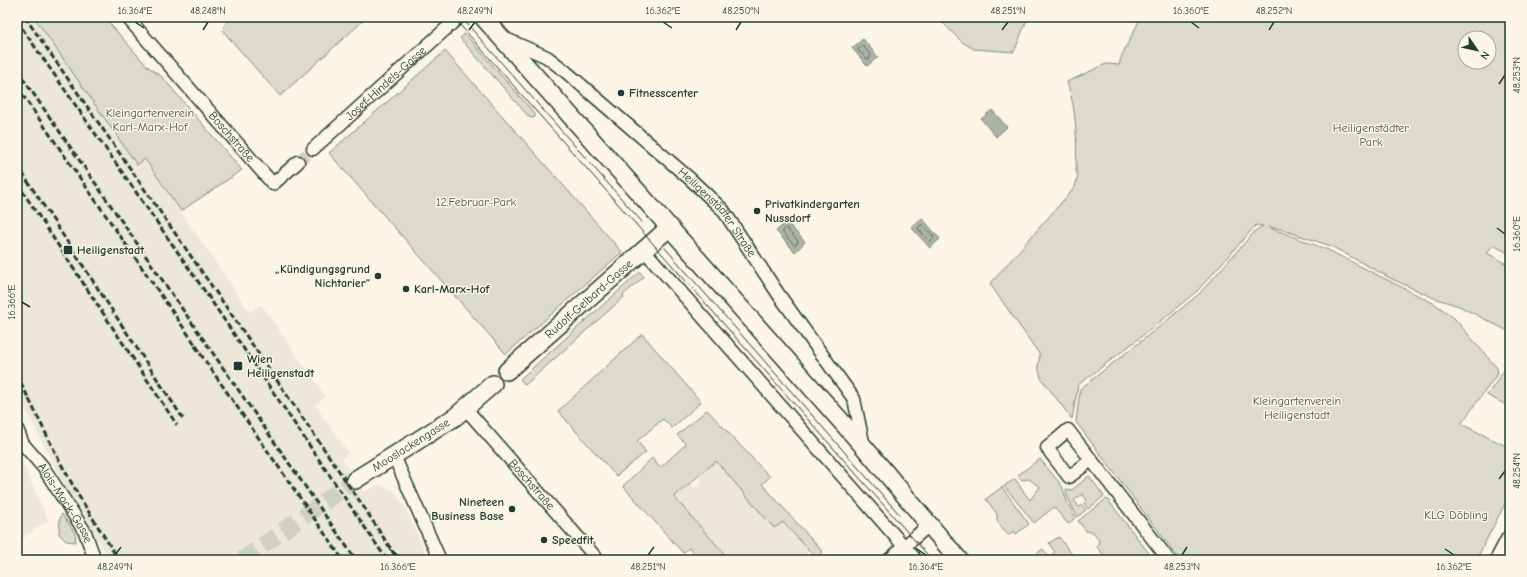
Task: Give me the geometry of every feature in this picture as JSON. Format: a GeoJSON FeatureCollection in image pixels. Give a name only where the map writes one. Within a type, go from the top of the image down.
{"type":"FeatureCollection","features":[{"type":"Feature","properties":{"kind":"main road","name":"Heiligenstädter Straße"},"geometry":{"type":"LineString","coordinates":[[483,17],[864,447],[959,560]]}},
{"type":"Feature","properties":{"kind":"main road","name":"Rudolf-Gelbard-Gasse"},"geometry":{"type":"LineString","coordinates":[[507,371],[670,228]]}},
{"type":"Feature","properties":{"kind":"main road"},"geometry":{"type":"LineString","coordinates":[[466,409],[493,384]]}},
{"type":"Feature","properties":{"kind":"main road","name":"Mooslackengasse"},"geometry":{"type":"LineString","coordinates":[[355,480],[466,409]]}},
{"type":"Feature","properties":{"kind":"main road"},"geometry":{"type":"LineString","coordinates":[[1499,560],[1510,539]]}},
{"type":"Feature","properties":{"kind":"street","name":"Boschstraße"},"geometry":{"type":"LineString","coordinates":[[127,17],[273,184],[298,162]]}},
{"type":"Feature","properties":{"kind":"street","name":"Josef-Hindels-Gasse"},"geometry":{"type":"LineString","coordinates":[[313,149],[459,17]]}},
{"type":"Feature","properties":{"kind":"street","name":"Heiligenstädter Straße"},"geometry":{"type":"LineString","coordinates":[[502,37],[547,57],[565,71],[690,178],[723,210],[780,295],[854,399],[864,447]]}},
{"type":"Feature","properties":{"kind":"street"},"geometry":{"type":"LineString","coordinates":[[644,250],[916,560]]}},
{"type":"Feature","properties":{"kind":"street","name":"Boschstraße"},"geometry":{"type":"LineString","coordinates":[[466,409],[598,560]]}},
{"type":"Feature","properties":{"kind":"street","name":"Alois-Mock-Gasse"},"geometry":{"type":"LineString","coordinates":[[17,429],[24,444],[43,467],[85,532],[95,560]]}},
{"type":"Feature","properties":{"kind":"street"},"geometry":{"type":"LineString","coordinates":[[394,456],[440,560]]}},
{"type":"Feature","properties":{"kind":"street"},"geometry":{"type":"LineString","coordinates":[[1091,460],[1169,560]]}},
{"type":"Feature","properties":{"kind":"street"},"geometry":{"type":"LineString","coordinates":[[889,560],[930,524]]}},
{"type":"Feature","properties":{"kind":"shaded area"},"geometry":{"type":"Polygon","coordinates":[[[17,17],[34,17],[137,165],[144,159],[250,312],[261,304],[326,397],[315,405],[349,453],[342,458],[355,480],[364,492],[378,485],[393,490],[405,507],[429,560],[111,560],[72,501],[17,392],[17,17]]]}},
{"type":"Feature","properties":{"kind":"shaded area"},"geometry":{"type":"Polygon","coordinates":[[[17,451],[48,520],[17,543],[17,451]]]}},
{"type":"Feature","properties":{"kind":"shaded area"},"geometry":{"type":"Polygon","coordinates":[[[716,461],[774,528],[783,521],[810,551],[801,559],[802,560],[730,560],[674,497],[690,483],[694,487],[700,486],[702,480],[699,475],[716,461]]]}},
{"type":"Feature","properties":{"kind":"green space","name":"Kleingartenverein Karl-Marx-Hof"},"geometry":{"type":"Polygon","coordinates":[[[34,17],[104,17],[147,66],[162,77],[242,170],[181,211],[145,159],[137,165],[34,17]]]}},
{"type":"Feature","properties":{"kind":"green space"},"geometry":{"type":"Polygon","coordinates":[[[233,17],[363,17],[365,19],[280,96],[223,31],[225,24],[233,17]]]}},
{"type":"Feature","properties":{"kind":"green space"},"geometry":{"type":"Polygon","coordinates":[[[937,17],[1028,17],[1014,52],[974,49],[962,42],[937,17]]]}},
{"type":"Feature","properties":{"kind":"green space"},"geometry":{"type":"Polygon","coordinates":[[[1141,17],[1510,17],[1510,254],[1493,245],[1487,253],[1510,266],[1510,332],[1459,306],[1434,298],[1392,279],[1331,246],[1280,229],[1268,227],[1328,250],[1435,304],[1454,318],[1497,368],[1498,373],[1461,424],[1510,448],[1510,494],[1476,560],[1180,560],[1076,422],[1080,389],[1200,293],[1256,230],[1263,226],[1256,225],[1198,290],[1150,330],[1078,385],[1072,419],[1041,378],[1038,366],[1040,355],[990,284],[1075,187],[1078,176],[1076,171],[1076,126],[1073,104],[1067,82],[1106,64],[1119,65],[1122,55],[1141,17]]]}},
{"type":"Feature","properties":{"kind":"green space"},"geometry":{"type":"Polygon","coordinates":[[[465,34],[535,114],[535,117],[529,117],[460,38],[465,34]]]}},
{"type":"Feature","properties":{"kind":"green space","name":"12.Februar-Park"},"geometry":{"type":"Polygon","coordinates":[[[445,51],[622,252],[506,354],[329,153],[445,51]]]}},
{"type":"Feature","properties":{"kind":"green space"},"geometry":{"type":"Polygon","coordinates":[[[640,272],[644,277],[623,295],[624,297],[525,385],[520,379],[640,272]]]}},
{"type":"Feature","properties":{"kind":"green space"},"geometry":{"type":"Polygon","coordinates":[[[642,334],[701,402],[672,428],[663,419],[637,441],[646,452],[616,476],[558,411],[642,334]]]}},
{"type":"Feature","properties":{"kind":"green space"},"geometry":{"type":"Polygon","coordinates":[[[1510,362],[1510,407],[1487,395],[1510,362]]]}},
{"type":"Feature","properties":{"kind":"green space"},"geometry":{"type":"Polygon","coordinates":[[[707,410],[770,477],[762,484],[823,552],[816,558],[783,522],[774,528],[716,461],[674,497],[730,560],[700,560],[689,548],[683,553],[623,486],[652,458],[660,468],[686,444],[677,435],[707,410]]]}},
{"type":"Feature","properties":{"kind":"green space"},"geometry":{"type":"Polygon","coordinates":[[[1040,459],[1062,486],[1068,504],[1075,518],[1068,524],[1054,507],[1034,523],[1004,486],[1015,479],[1030,500],[1040,487],[1029,479],[1021,480],[1018,475],[1040,459]]]}},
{"type":"Feature","properties":{"kind":"green space"},"geometry":{"type":"Polygon","coordinates":[[[1089,476],[1104,496],[1088,509],[1084,503],[1087,500],[1082,494],[1074,500],[1079,507],[1082,505],[1086,510],[1077,517],[1067,495],[1066,489],[1072,490],[1089,476]]]}},
{"type":"Feature","properties":{"kind":"green space"},"geometry":{"type":"Polygon","coordinates":[[[1002,487],[1029,524],[1016,534],[1014,531],[1008,535],[997,521],[997,514],[986,499],[1002,487]]]}},
{"type":"Feature","properties":{"kind":"green space"},"geometry":{"type":"Polygon","coordinates":[[[1106,499],[1154,560],[1114,560],[1106,558],[1097,547],[1099,540],[1093,532],[1086,531],[1078,521],[1106,499]]]}},
{"type":"Feature","properties":{"kind":"green space"},"geometry":{"type":"Polygon","coordinates":[[[62,514],[75,533],[76,542],[66,541],[59,534],[60,518],[62,514]]]}},
{"type":"Feature","properties":{"kind":"green space"},"geometry":{"type":"Polygon","coordinates":[[[1059,537],[1076,560],[1028,560],[1043,549],[1049,557],[1055,552],[1049,543],[1059,537]]]}},
{"type":"Feature","properties":{"kind":"water"},"geometry":{"type":"Polygon","coordinates":[[[863,39],[878,57],[867,66],[852,48],[863,39]]]}},
{"type":"Feature","properties":{"kind":"water"},"geometry":{"type":"Polygon","coordinates":[[[992,110],[1007,127],[996,137],[981,119],[992,110]]]}},
{"type":"Feature","properties":{"kind":"water"},"geometry":{"type":"Polygon","coordinates":[[[922,218],[940,239],[930,248],[911,227],[922,218]]]}},
{"type":"Feature","properties":{"kind":"water"},"geometry":{"type":"Polygon","coordinates":[[[787,222],[805,242],[795,252],[776,231],[787,222]]]}},
{"type":"Feature","properties":{"kind":"tunnel"},"geometry":{"type":"LineString","coordinates":[[298,162],[313,149]]}},
{"type":"Feature","properties":{"kind":"tunnel"},"geometry":{"type":"LineString","coordinates":[[242,560],[355,480]]}},
{"type":"Feature","properties":{"kind":"tram line"},"geometry":{"type":"LineString","coordinates":[[453,17],[932,560]]}},
{"type":"Feature","properties":{"kind":"tram line"},"geometry":{"type":"LineString","coordinates":[[461,17],[642,222]]}},
{"type":"Feature","properties":{"kind":"tram line"},"geometry":{"type":"LineString","coordinates":[[665,248],[899,514]]}},
{"type":"Feature","properties":{"kind":"railway"},"geometry":{"type":"LineString","coordinates":[[25,17],[254,347],[363,506],[398,560]]}},
{"type":"Feature","properties":{"kind":"railway"},"geometry":{"type":"LineString","coordinates":[[17,21],[204,290],[387,560]]}},
{"type":"Feature","properties":{"kind":"railway"},"geometry":{"type":"LineString","coordinates":[[17,70],[356,560]]}},
{"type":"Feature","properties":{"kind":"railway"},"geometry":{"type":"LineString","coordinates":[[17,87],[199,350],[195,346]]}},
{"type":"Feature","properties":{"kind":"railway"},"geometry":{"type":"LineString","coordinates":[[17,165],[184,420]]}},
{"type":"Feature","properties":{"kind":"railway"},"geometry":{"type":"LineString","coordinates":[[17,183],[177,425]]}},
{"type":"Feature","properties":{"kind":"railway"},"geometry":{"type":"LineString","coordinates":[[195,346],[343,560]]}},
{"type":"Feature","properties":{"kind":"railway"},"geometry":{"type":"LineString","coordinates":[[17,375],[60,462],[80,498],[119,560]]}},
{"type":"Feature","properties":{"kind":"place","name":"Fitnesscenter"},"geometry":{"type":"Point","coordinates":[621,93]}},
{"type":"Feature","properties":{"kind":"place","name":"Privatkindergarten Nussdorf"},"geometry":{"type":"Point","coordinates":[757,211]}},
{"type":"Feature","properties":{"kind":"place","name":"Heiligenstadt"},"geometry":{"type":"Point","coordinates":[68,250]}},
{"type":"Feature","properties":{"kind":"place","name":"„Kündigungsgrund Nichtarier“"},"geometry":{"type":"Point","coordinates":[378,276]}},
{"type":"Feature","properties":{"kind":"place","name":"Karl-Marx-Hof"},"geometry":{"type":"Point","coordinates":[406,289]}},
{"type":"Feature","properties":{"kind":"place","name":"Wien Heiligenstadt"},"geometry":{"type":"Point","coordinates":[238,366]}},
{"type":"Feature","properties":{"kind":"place","name":"Nineteen Business Base"},"geometry":{"type":"Point","coordinates":[512,509]}},
{"type":"Feature","properties":{"kind":"place","name":"Speedfit"},"geometry":{"type":"Point","coordinates":[544,540]}},
{"type":"Feature","properties":{"kind":"park label","name":"Heiligenstädter Park"},"geometry":{"type":"Point","coordinates":[1371,135]}},
{"type":"Feature","properties":{"kind":"park label","name":"Kleingartenverein Heiligenstadt"},"geometry":{"type":"Point","coordinates":[1297,408]}},
{"type":"Feature","properties":{"kind":"park label","name":"KLG Döbling"},"geometry":{"type":"Point","coordinates":[1456,515]}}]}
